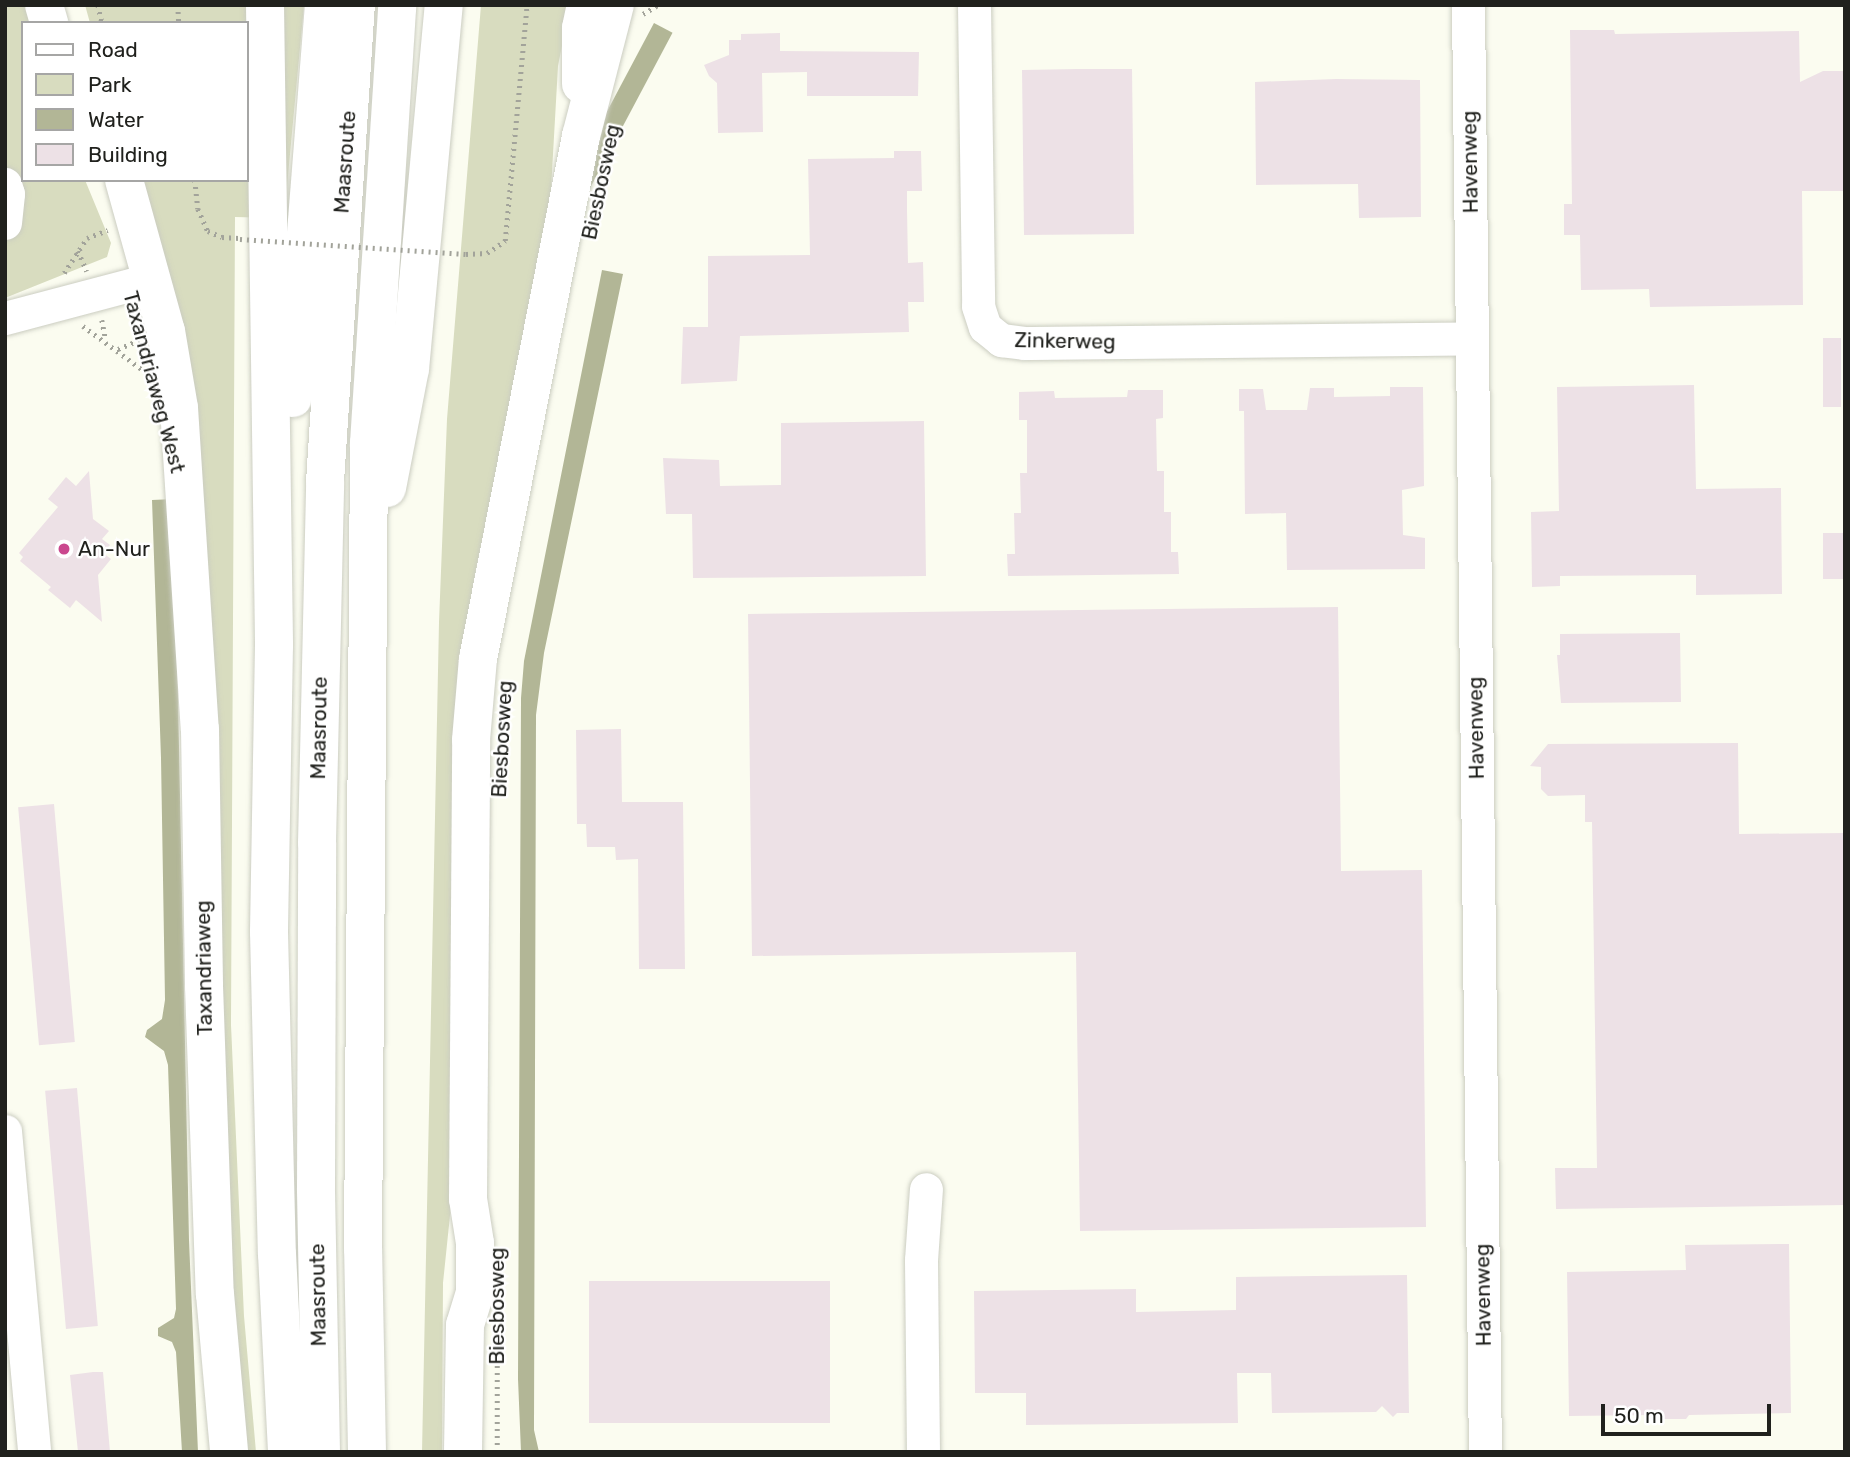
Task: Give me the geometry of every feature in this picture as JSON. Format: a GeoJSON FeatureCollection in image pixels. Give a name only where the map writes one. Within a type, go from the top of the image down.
{"type":"FeatureCollection","features":[{"type":"Feature","properties":{"kind":"main road"},"geometry":{"type":"LineString","coordinates":[[265,5],[274,645],[270,946],[277,1254],[288,1452]]}},
{"type":"Feature","properties":{"kind":"main road"},"geometry":{"type":"LineString","coordinates":[[274,645],[324,5]]}},
{"type":"Feature","properties":{"kind":"main road","name":"Maasroute"},"geometry":{"type":"LineString","coordinates":[[321,1452],[316,1188],[317,843],[325,482],[356,5]]}},
{"type":"Feature","properties":{"kind":"main road","name":"Maasroute"},"geometry":{"type":"LineString","coordinates":[[367,1452],[363,1249],[369,443],[397,5]]}},
{"type":"Feature","properties":{"kind":"main road"},"geometry":{"type":"LineString","coordinates":[[367,590],[410,369],[444,5]]}},
{"type":"Feature","properties":{"kind":"main road","name":"Biesbosweg"},"geometry":{"type":"LineString","coordinates":[[581,136],[582,27],[586,5]]}},
{"type":"Feature","properties":{"kind":"main road","name":"Biesbosweg"},"geometry":{"type":"LineString","coordinates":[[463,1452],[465,1325],[475,1292],[475,1243],[468,1199],[471,740],[478,659],[482,622],[581,136],[615,5]]}},
{"type":"Feature","properties":{"kind":"main road","name":"Taxandriaweg West"},"geometry":{"type":"LineString","coordinates":[[98,182],[111,229],[166,331],[179,408],[182,485]]}},
{"type":"Feature","properties":{"kind":"main road","name":"Taxandriaweg West"},"geometry":{"type":"LineString","coordinates":[[124,182],[155,376],[182,485]]}},
{"type":"Feature","properties":{"kind":"main road","name":"Taxandriaweg"},"geometry":{"type":"LineString","coordinates":[[182,485],[200,729],[204,986],[215,1294],[229,1452]]}},
{"type":"Feature","properties":{"kind":"street","name":"Zinkerweg"},"geometry":{"type":"LineString","coordinates":[[974,5],[978,306],[985,327],[1001,340],[1024,343],[1472,338]]}},
{"type":"Feature","properties":{"kind":"street","name":"Havenweg"},"geometry":{"type":"LineString","coordinates":[[1468,5],[1485,1452]]}},
{"type":"Feature","properties":{"kind":"street"},"geometry":{"type":"LineString","coordinates":[[5,184],[8,194],[5,223]]}},
{"type":"Feature","properties":{"kind":"street"},"geometry":{"type":"LineString","coordinates":[[5,318],[140,283]]}},
{"type":"Feature","properties":{"kind":"street"},"geometry":{"type":"LineString","coordinates":[[5,1131],[34,1452]]}},
{"type":"Feature","properties":{"kind":"street"},"geometry":{"type":"LineString","coordinates":[[923,1452],[920,1260],[926,1189]]}},
{"type":"Feature","properties":{"kind":"path"},"geometry":{"type":"LineString","coordinates":[[195,182],[198,209],[208,231],[222,237],[466,254],[487,253],[505,241],[527,5]]}},
{"type":"Feature","properties":{"kind":"path"},"geometry":{"type":"LineString","coordinates":[[60,278],[87,238],[111,229]]}},
{"type":"Feature","properties":{"kind":"path"},"geometry":{"type":"LineString","coordinates":[[118,349],[141,369],[155,376]]}},
{"type":"Feature","properties":{"kind":"path","name":"Biesbosweg"},"geometry":{"type":"LineString","coordinates":[[497,1354],[497,1452]]}},
{"type":"Feature","properties":{"kind":"green space"},"geometry":{"type":"Polygon","coordinates":[[[5,5],[32,5],[36,21],[21,21],[21,182],[86,182],[111,243],[107,257],[5,298],[5,5]]]}},
{"type":"Feature","properties":{"kind":"green space"},"geometry":{"type":"Polygon","coordinates":[[[85,5],[304,5],[284,218],[235,217],[231,1025],[244,1316],[256,1452],[241,1452],[228,1284],[217,768],[136,182],[248,182],[248,21],[89,21],[85,5]]]}},
{"type":"Feature","properties":{"kind":"green space"},"geometry":{"type":"Polygon","coordinates":[[[481,5],[570,5],[558,66],[549,225],[476,569],[457,687],[457,1148],[443,1283],[442,1452],[422,1452],[439,622],[447,419],[481,5]]]}},
{"type":"Feature","properties":{"kind":"water"},"geometry":{"type":"Polygon","coordinates":[[[654,23],[673,33],[581,205],[562,195],[654,23]]]}},
{"type":"Feature","properties":{"kind":"water"},"geometry":{"type":"Polygon","coordinates":[[[602,270],[623,274],[544,653],[536,715],[534,1430],[539,1452],[521,1452],[518,1379],[521,698],[524,661],[602,270]]]}},
{"type":"Feature","properties":{"kind":"water"},"geometry":{"type":"Polygon","coordinates":[[[174,499],[189,1240],[198,1452],[182,1452],[176,1352],[172,1342],[158,1336],[158,1328],[174,1318],[176,1309],[168,1065],[164,1051],[145,1037],[147,1030],[162,1019],[165,1000],[161,758],[152,500],[174,499]]]}},
{"type":"Feature","properties":{"kind":"building"},"geometry":{"type":"Polygon","coordinates":[[[1570,30],[1614,30],[1615,34],[1799,31],[1800,82],[1823,71],[1845,71],[1845,191],[1802,191],[1803,305],[1650,307],[1649,289],[1581,290],[1580,235],[1564,235],[1564,204],[1572,204],[1570,30]]]}},
{"type":"Feature","properties":{"kind":"building"},"geometry":{"type":"Polygon","coordinates":[[[780,33],[780,51],[919,52],[918,96],[807,96],[807,72],[762,73],[763,132],[718,133],[717,83],[709,76],[704,65],[729,55],[729,40],[741,40],[741,34],[780,33]]]}},
{"type":"Feature","properties":{"kind":"building"},"geometry":{"type":"Polygon","coordinates":[[[1132,69],[1134,234],[1024,235],[1022,70],[1132,69]]]}},
{"type":"Feature","properties":{"kind":"building"},"geometry":{"type":"Polygon","coordinates":[[[1420,80],[1421,217],[1359,218],[1358,184],[1256,185],[1255,82],[1420,80]]]}},
{"type":"Feature","properties":{"kind":"building"},"geometry":{"type":"Polygon","coordinates":[[[894,151],[921,151],[922,191],[907,191],[908,263],[923,262],[924,302],[908,302],[909,332],[740,336],[737,381],[681,384],[683,327],[708,327],[708,256],[810,255],[808,159],[894,158],[894,151]]]}},
{"type":"Feature","properties":{"kind":"building"},"geometry":{"type":"Polygon","coordinates":[[[1823,338],[1841,338],[1841,407],[1823,407],[1823,338]]]}},
{"type":"Feature","properties":{"kind":"building"},"geometry":{"type":"Polygon","coordinates":[[[1694,385],[1696,489],[1781,488],[1782,594],[1696,595],[1696,575],[1560,576],[1560,586],[1532,587],[1531,512],[1559,511],[1557,387],[1694,385]]]}},
{"type":"Feature","properties":{"kind":"building"},"geometry":{"type":"Polygon","coordinates":[[[1390,387],[1423,387],[1424,486],[1402,490],[1403,535],[1425,538],[1425,569],[1287,570],[1286,513],[1245,514],[1244,411],[1239,411],[1239,389],[1263,389],[1266,410],[1307,410],[1310,388],[1334,388],[1334,397],[1390,396],[1390,387]]]}},
{"type":"Feature","properties":{"kind":"building"},"geometry":{"type":"Polygon","coordinates":[[[1128,390],[1163,390],[1163,418],[1156,419],[1157,471],[1164,471],[1164,512],[1171,512],[1171,552],[1178,552],[1179,574],[1008,576],[1007,554],[1015,554],[1014,513],[1021,513],[1020,473],[1027,473],[1027,420],[1019,420],[1019,392],[1054,391],[1055,398],[1127,397],[1128,390]]]}},
{"type":"Feature","properties":{"kind":"building"},"geometry":{"type":"Polygon","coordinates":[[[924,421],[926,576],[693,578],[692,514],[666,514],[663,458],[719,460],[720,486],[781,485],[781,423],[924,421]]]}},
{"type":"Feature","properties":{"kind":"building","name":"An-Nur"},"geometry":{"type":"Polygon","coordinates":[[[89,471],[93,519],[109,531],[102,539],[110,545],[103,553],[111,559],[98,575],[102,622],[76,600],[70,608],[48,590],[51,587],[20,561],[23,557],[19,553],[58,507],[48,499],[66,477],[76,486],[89,471]]]}},
{"type":"Feature","properties":{"kind":"building"},"geometry":{"type":"Polygon","coordinates":[[[1823,533],[1845,533],[1845,579],[1823,579],[1823,533]]]}},
{"type":"Feature","properties":{"kind":"building"},"geometry":{"type":"Polygon","coordinates":[[[1338,607],[1341,871],[1422,870],[1426,1227],[1080,1231],[1076,952],[752,956],[748,614],[1338,607]]]}},
{"type":"Feature","properties":{"kind":"building"},"geometry":{"type":"Polygon","coordinates":[[[1680,633],[1681,702],[1561,703],[1557,655],[1560,655],[1560,634],[1680,633]]]}},
{"type":"Feature","properties":{"kind":"building"},"geometry":{"type":"Polygon","coordinates":[[[621,729],[622,802],[683,802],[685,969],[639,969],[638,859],[616,860],[615,847],[587,847],[586,824],[577,824],[576,730],[621,729]]]}},
{"type":"Feature","properties":{"kind":"building"},"geometry":{"type":"Polygon","coordinates":[[[1738,743],[1739,834],[1845,833],[1845,1205],[1556,1209],[1555,1168],[1597,1168],[1592,822],[1585,822],[1585,795],[1548,796],[1541,789],[1541,767],[1530,766],[1548,744],[1738,743]]]}},
{"type":"Feature","properties":{"kind":"building"},"geometry":{"type":"Polygon","coordinates":[[[54,804],[75,1042],[39,1045],[18,807],[54,804]]]}},
{"type":"Feature","properties":{"kind":"building"},"geometry":{"type":"Polygon","coordinates":[[[77,1088],[98,1326],[66,1329],[45,1091],[77,1088]]]}},
{"type":"Feature","properties":{"kind":"building"},"geometry":{"type":"Polygon","coordinates":[[[1789,1244],[1791,1413],[1689,1415],[1686,1419],[1657,1419],[1653,1415],[1569,1416],[1567,1272],[1686,1270],[1685,1245],[1789,1244]]]}},
{"type":"Feature","properties":{"kind":"building"},"geometry":{"type":"Polygon","coordinates":[[[1407,1275],[1409,1413],[1397,1413],[1393,1417],[1382,1406],[1376,1412],[1272,1413],[1271,1373],[1237,1373],[1238,1423],[1026,1425],[1026,1393],[975,1393],[974,1291],[1136,1289],[1136,1312],[1236,1310],[1236,1277],[1407,1275]]]}},
{"type":"Feature","properties":{"kind":"building"},"geometry":{"type":"Polygon","coordinates":[[[589,1281],[830,1281],[830,1423],[589,1423],[589,1281]]]}},
{"type":"Feature","properties":{"kind":"building"},"geometry":{"type":"Polygon","coordinates":[[[103,1372],[110,1452],[78,1452],[70,1375],[103,1372]]]}},
{"type":"Feature","properties":{"kind":"place","name":"An-Nur"},"geometry":{"type":"Point","coordinates":[64,549]}}]}
